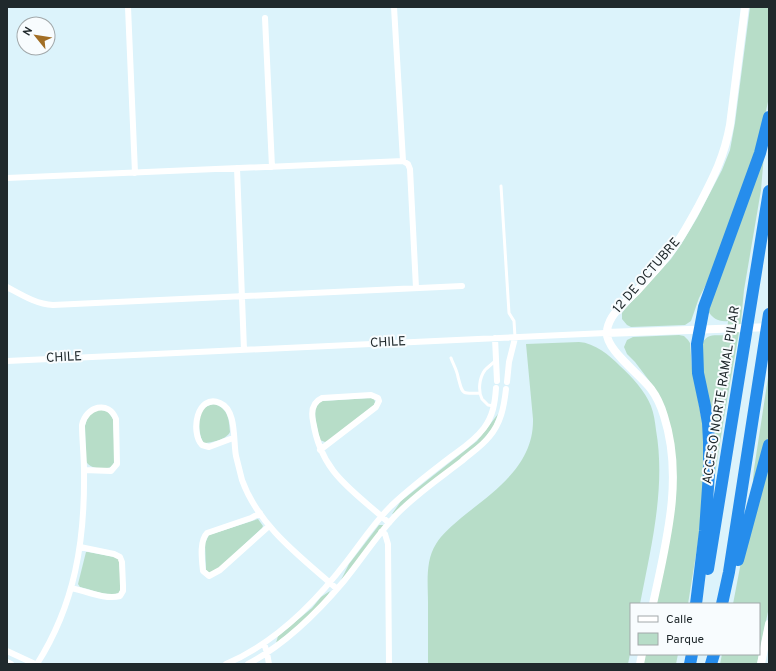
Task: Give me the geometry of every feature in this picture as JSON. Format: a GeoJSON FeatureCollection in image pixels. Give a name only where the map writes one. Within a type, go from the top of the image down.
{"type":"FeatureCollection","features":[{"type":"Feature","properties":{"kind":"highway"},"geometry":{"type":"LineString","coordinates":[[696,603],[705,531],[709,473],[708,423],[698,374],[697,344],[704,307],[760,153],[769,117]]}},
{"type":"Feature","properties":{"kind":"highway","name":"ACCESO NORTE RAMAL PILAR"},"geometry":{"type":"LineString","coordinates":[[702,603],[733,422],[769,191]]}},
{"type":"Feature","properties":{"kind":"highway"},"geometry":{"type":"LineString","coordinates":[[722,603],[729,572],[769,314]]}},
{"type":"Feature","properties":{"kind":"highway"},"geometry":{"type":"LineString","coordinates":[[726,603],[769,445]]}},
{"type":"Feature","properties":{"kind":"street"},"geometry":{"type":"LineString","coordinates":[[128,7],[135,172]]}},
{"type":"Feature","properties":{"kind":"street"},"geometry":{"type":"LineString","coordinates":[[394,7],[403,161]]}},
{"type":"Feature","properties":{"kind":"street","name":"12 DE OCTUBRE"},"geometry":{"type":"LineString","coordinates":[[606,333],[616,311],[650,277],[678,242],[718,168],[727,142],[730,125],[745,7]]}},
{"type":"Feature","properties":{"kind":"street"},"geometry":{"type":"LineString","coordinates":[[264,18],[272,167]]}},
{"type":"Feature","properties":{"kind":"street"},"geometry":{"type":"LineString","coordinates":[[7,178],[403,161],[408,164],[410,169],[416,288]]}},
{"type":"Feature","properties":{"kind":"street"},"geometry":{"type":"LineString","coordinates":[[237,168],[244,350]]}},
{"type":"Feature","properties":{"kind":"street"},"geometry":{"type":"LineString","coordinates":[[7,287],[39,303],[53,305],[462,286]]}},
{"type":"Feature","properties":{"kind":"street","name":"CHILE"},"geometry":{"type":"LineString","coordinates":[[7,361],[606,333],[769,327]]}},
{"type":"Feature","properties":{"kind":"street"},"geometry":{"type":"LineString","coordinates":[[606,333],[613,349],[642,378],[656,396],[664,417],[671,448],[673,484],[670,514],[653,603]]}},
{"type":"Feature","properties":{"kind":"street"},"geometry":{"type":"LineString","coordinates":[[495,338],[497,378],[507,379],[511,348],[515,338]]}},
{"type":"Feature","properties":{"kind":"street"},"geometry":{"type":"LineString","coordinates":[[226,664],[264,643],[298,616],[330,582],[382,517],[402,496],[478,435],[487,424],[494,406],[496,388]]}},
{"type":"Feature","properties":{"kind":"street"},"geometry":{"type":"LineString","coordinates":[[248,664],[267,653],[305,623],[337,589],[389,523],[409,503],[486,442],[503,414],[506,389]]}},
{"type":"Feature","properties":{"kind":"street"},"geometry":{"type":"LineString","coordinates":[[320,450],[376,407],[379,401],[378,398],[370,394],[326,397],[316,401],[313,408],[312,418],[320,450],[328,466],[338,478],[389,523]]}},
{"type":"Feature","properties":{"kind":"street"},"geometry":{"type":"LineString","coordinates":[[233,438],[209,447],[202,445],[197,436],[196,419],[204,405],[212,402],[220,403],[225,406],[231,415],[235,450],[242,480],[260,513],[285,543],[337,589]]}},
{"type":"Feature","properties":{"kind":"street"},"geometry":{"type":"LineString","coordinates":[[494,406],[503,414]]}},
{"type":"Feature","properties":{"kind":"street"},"geometry":{"type":"LineString","coordinates":[[7,651],[36,664],[51,640],[62,618],[71,588],[80,547],[83,518],[83,420],[87,412],[94,408],[100,407],[107,409],[113,413],[116,419],[117,464],[111,471],[84,470]]}},
{"type":"Feature","properties":{"kind":"street"},"geometry":{"type":"LineString","coordinates":[[260,513],[251,518],[207,533],[204,536],[202,542],[203,572],[210,576],[220,570],[270,526]]}},
{"type":"Feature","properties":{"kind":"street"},"geometry":{"type":"LineString","coordinates":[[382,532],[385,534],[388,544],[389,664]]}},
{"type":"Feature","properties":{"kind":"street"},"geometry":{"type":"LineString","coordinates":[[71,588],[110,597],[120,596],[123,590],[122,562],[120,557],[114,554],[80,547]]}},
{"type":"Feature","properties":{"kind":"street"},"geometry":{"type":"LineString","coordinates":[[761,664],[769,624]]}},
{"type":"Feature","properties":{"kind":"street"},"geometry":{"type":"LineString","coordinates":[[264,643],[269,664]]}},
{"type":"Feature","properties":{"kind":"street"},"geometry":{"type":"LineString","coordinates":[[7,662],[11,664]]}},
{"type":"Feature","properties":{"kind":"lane"},"geometry":{"type":"LineString","coordinates":[[501,186],[509,313],[514,321],[515,338]]}},
{"type":"Feature","properties":{"kind":"lane"},"geometry":{"type":"LineString","coordinates":[[450,358],[457,374],[461,389],[466,394],[480,393]]}},
{"type":"Feature","properties":{"kind":"lane"},"geometry":{"type":"LineString","coordinates":[[494,406],[484,402],[480,393],[482,375],[496,360]]}},
{"type":"Feature","properties":{"kind":"green space"},"geometry":{"type":"Polygon","coordinates":[[[750,7],[769,7],[769,97],[755,155],[713,271],[699,298],[691,321],[685,325],[631,327],[622,319],[622,313],[671,259],[682,243],[722,170],[730,150],[735,123],[750,7]]]}},
{"type":"Feature","properties":{"kind":"green space"},"geometry":{"type":"Polygon","coordinates":[[[764,154],[761,190],[744,290],[741,321],[711,500],[701,345],[709,336],[727,335],[728,321],[716,319],[708,311],[764,154]]]}},
{"type":"Feature","properties":{"kind":"green space"},"geometry":{"type":"Polygon","coordinates":[[[679,335],[684,336],[690,343],[692,368],[705,437],[703,511],[688,603],[656,603],[676,462],[654,387],[627,354],[624,347],[627,340],[633,337],[679,335]]]}},
{"type":"Feature","properties":{"kind":"green space"},"geometry":{"type":"Polygon","coordinates":[[[579,342],[596,347],[611,358],[638,384],[652,409],[659,452],[658,496],[653,539],[640,603],[630,603],[630,654],[628,664],[428,664],[428,573],[432,551],[438,540],[447,530],[498,488],[509,476],[527,451],[532,436],[533,419],[526,344],[579,342]]]}},
{"type":"Feature","properties":{"kind":"green space"},"geometry":{"type":"Polygon","coordinates":[[[769,371],[769,434],[760,469],[754,482],[754,469],[769,371]]]}},
{"type":"Feature","properties":{"kind":"green space"},"geometry":{"type":"Polygon","coordinates":[[[374,399],[374,405],[330,440],[325,442],[320,440],[315,419],[318,404],[322,401],[374,399]]]}},
{"type":"Feature","properties":{"kind":"green space"},"geometry":{"type":"Polygon","coordinates":[[[214,404],[225,411],[228,418],[230,432],[226,437],[219,440],[204,443],[200,433],[200,415],[205,408],[214,404]]]}},
{"type":"Feature","properties":{"kind":"green space"},"geometry":{"type":"Polygon","coordinates":[[[99,409],[108,412],[113,419],[115,460],[112,467],[109,468],[94,467],[86,461],[85,426],[88,415],[99,409]]]}},
{"type":"Feature","properties":{"kind":"green space"},"geometry":{"type":"Polygon","coordinates":[[[498,414],[493,428],[480,443],[392,514],[401,501],[477,441],[498,414]]]}},
{"type":"Feature","properties":{"kind":"green space"},"geometry":{"type":"Polygon","coordinates":[[[769,455],[769,607],[760,649],[760,603],[733,603],[745,541],[769,455]]]}},
{"type":"Feature","properties":{"kind":"green space"},"geometry":{"type":"Polygon","coordinates":[[[258,519],[263,526],[262,528],[215,572],[208,573],[206,570],[205,543],[209,535],[258,519]]]}},
{"type":"Feature","properties":{"kind":"green space"},"geometry":{"type":"Polygon","coordinates":[[[379,525],[384,525],[341,580],[349,564],[379,525]]]}},
{"type":"Feature","properties":{"kind":"green space"},"geometry":{"type":"Polygon","coordinates":[[[86,552],[119,559],[121,588],[119,593],[105,594],[80,587],[78,584],[86,552]]]}},
{"type":"Feature","properties":{"kind":"green space"},"geometry":{"type":"Polygon","coordinates":[[[330,591],[314,612],[276,643],[278,636],[312,608],[321,597],[330,591]]]}},
{"type":"Feature","properties":{"kind":"green space"},"geometry":{"type":"Polygon","coordinates":[[[645,655],[678,655],[676,664],[643,664],[645,655]]]}},
{"type":"Feature","properties":{"kind":"green space"},"geometry":{"type":"Polygon","coordinates":[[[722,655],[759,655],[757,664],[720,664],[722,655]]]}}]}
